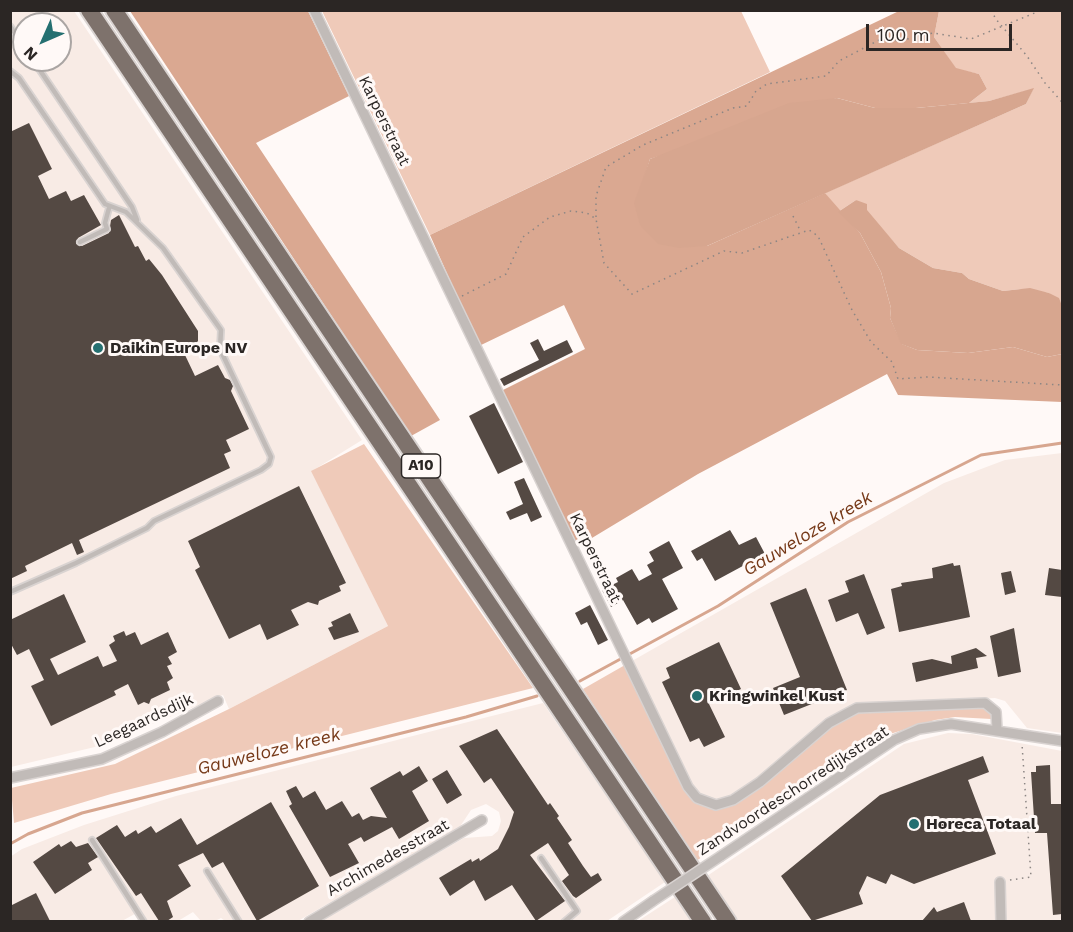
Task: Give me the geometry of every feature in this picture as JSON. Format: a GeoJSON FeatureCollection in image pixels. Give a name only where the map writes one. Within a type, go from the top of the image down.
{"type":"FeatureCollection","features":[{"type":"Feature","properties":{"kind":"highway","name":"A10"},"geometry":{"type":"LineString","coordinates":[[89,10],[703,921]]}},
{"type":"Feature","properties":{"kind":"highway","name":"A10"},"geometry":{"type":"LineString","coordinates":[[114,10],[728,921]]}},
{"type":"Feature","properties":{"kind":"street","name":"Karperstraat"},"geometry":{"type":"LineString","coordinates":[[314,10],[688,787],[697,798],[710,805],[733,800],[760,782],[829,723],[857,708],[986,703],[996,712],[997,729]]}},
{"type":"Feature","properties":{"kind":"street","name":"Leegaardsdijk"},"geometry":{"type":"LineString","coordinates":[[10,778],[102,759],[162,732],[218,701]]}},
{"type":"Feature","properties":{"kind":"street","name":"Zandvoordeschorredijkstraat"},"geometry":{"type":"LineString","coordinates":[[623,921],[894,740],[919,729],[951,724],[997,729],[1062,741]]}},
{"type":"Feature","properties":{"kind":"street","name":"Archimedesstraat"},"geometry":{"type":"LineString","coordinates":[[309,921],[482,820]]}},
{"type":"Feature","properties":{"kind":"street"},"geometry":{"type":"LineString","coordinates":[[1000,882],[1001,921]]}},
{"type":"Feature","properties":{"kind":"lane"},"geometry":{"type":"LineString","coordinates":[[10,71],[19,78],[109,207],[126,212],[163,248],[220,330],[220,349],[271,458],[269,464],[154,521],[147,528],[10,592]]}},
{"type":"Feature","properties":{"kind":"lane"},"geometry":{"type":"LineString","coordinates":[[41,72],[132,207],[136,220]]}},
{"type":"Feature","properties":{"kind":"lane"},"geometry":{"type":"LineString","coordinates":[[80,242],[107,229],[105,223],[109,207]]}},
{"type":"Feature","properties":{"kind":"lane"},"geometry":{"type":"LineString","coordinates":[[92,840],[144,921]]}},
{"type":"Feature","properties":{"kind":"lane"},"geometry":{"type":"LineString","coordinates":[[541,858],[577,911],[564,921]]}},
{"type":"Feature","properties":{"kind":"lane"},"geometry":{"type":"LineString","coordinates":[[207,871],[238,921]]}},
{"type":"Feature","properties":{"kind":"path"},"geometry":{"type":"LineString","coordinates":[[992,10],[995,18],[1062,102]]}},
{"type":"Feature","properties":{"kind":"path"},"geometry":{"type":"LineString","coordinates":[[1042,10],[1005,28],[971,39],[933,33],[899,41],[881,39],[839,61],[826,76],[767,84],[756,91],[747,106],[733,108],[643,146],[606,167],[596,196],[596,219],[604,263],[632,294],[724,251],[742,253],[762,245],[778,243],[800,231],[809,230],[818,236],[852,310],[871,342],[892,362],[898,379],[928,377],[1062,385]]}},
{"type":"Feature","properties":{"kind":"path"},"geometry":{"type":"LineString","coordinates":[[452,299],[482,288],[506,274],[523,237],[550,217],[571,211],[587,213],[596,219]]}},
{"type":"Feature","properties":{"kind":"path"},"geometry":{"type":"LineString","coordinates":[[793,216],[800,231]]}},
{"type":"Feature","properties":{"kind":"path"},"geometry":{"type":"LineString","coordinates":[[1000,882],[1031,877],[1023,735]]}},
{"type":"Feature","properties":{"kind":"shaded area"},"geometry":{"type":"Polygon","coordinates":[[[10,11],[74,11],[362,440],[312,471],[388,626],[229,709],[223,695],[99,746],[11,767],[10,11]]]}},
{"type":"Feature","properties":{"kind":"shaded area"},"geometry":{"type":"Polygon","coordinates":[[[130,11],[308,11],[349,96],[256,143],[440,420],[411,436],[130,11]]]}},
{"type":"Feature","properties":{"kind":"shaded area"},"geometry":{"type":"Polygon","coordinates":[[[322,11],[741,11],[770,72],[430,235],[322,11]]]}},
{"type":"Feature","properties":{"kind":"shaded area"},"geometry":{"type":"Polygon","coordinates":[[[899,11],[939,11],[934,37],[956,68],[979,74],[987,89],[969,103],[916,108],[875,108],[837,98],[650,159],[644,179],[707,246],[825,193],[860,233],[881,272],[891,308],[890,318],[902,344],[917,350],[968,353],[1013,347],[1047,357],[1062,354],[1062,402],[898,395],[887,374],[698,474],[577,547],[501,391],[585,349],[564,305],[479,346],[430,235],[899,11]]]}},
{"type":"Feature","properties":{"kind":"shaded area"},"geometry":{"type":"Polygon","coordinates":[[[939,11],[1062,11],[1062,306],[1049,293],[1021,289],[1003,291],[969,279],[962,273],[933,268],[899,248],[856,200],[838,212],[825,193],[1026,104],[1033,89],[989,101],[969,103],[987,89],[979,74],[956,69],[934,37],[939,11]]]}},
{"type":"Feature","properties":{"kind":"shaded area"},"geometry":{"type":"Polygon","coordinates":[[[1034,88],[1026,104],[707,246],[679,248],[658,244],[640,225],[634,203],[650,159],[789,103],[837,98],[875,108],[916,108],[989,101],[1034,88]]]}},
{"type":"Feature","properties":{"kind":"shaded area"},"geometry":{"type":"Polygon","coordinates":[[[856,200],[867,204],[867,210],[899,248],[933,268],[962,273],[969,279],[1003,291],[1030,288],[1059,298],[1062,306],[1062,354],[1047,357],[1013,347],[968,353],[917,350],[901,344],[890,318],[891,308],[881,272],[860,233],[838,212],[856,200]]]}},
{"type":"Feature","properties":{"kind":"shaded area"},"geometry":{"type":"Polygon","coordinates":[[[364,444],[533,688],[111,794],[14,823],[11,788],[115,764],[229,709],[388,626],[311,471],[364,444]]]}},
{"type":"Feature","properties":{"kind":"shaded area"},"geometry":{"type":"Polygon","coordinates":[[[1062,453],[1062,733],[1027,728],[1005,701],[995,698],[904,704],[867,702],[841,711],[761,776],[732,796],[710,801],[699,796],[690,785],[632,661],[944,483],[1005,460],[1062,453]]]}},
{"type":"Feature","properties":{"kind":"shaded area"},"geometry":{"type":"Polygon","coordinates":[[[625,665],[686,791],[698,804],[714,809],[725,807],[741,799],[832,726],[858,711],[983,707],[992,713],[991,719],[955,717],[935,720],[890,734],[696,861],[583,689],[625,665]]]}},
{"type":"Feature","properties":{"kind":"shaded area"},"geometry":{"type":"Polygon","coordinates":[[[543,703],[665,882],[607,921],[320,921],[464,838],[492,836],[498,831],[501,821],[499,812],[486,804],[471,810],[459,828],[298,921],[225,921],[221,918],[215,921],[201,921],[193,912],[178,921],[147,921],[140,911],[122,921],[11,921],[10,857],[22,849],[84,825],[176,796],[543,703]]]}},
{"type":"Feature","properties":{"kind":"shaded area"},"geometry":{"type":"Polygon","coordinates":[[[948,733],[972,734],[1062,751],[1062,921],[738,921],[707,876],[904,744],[948,733]]]}},
{"type":"Feature","properties":{"kind":"shaded area"},"geometry":{"type":"Polygon","coordinates":[[[675,897],[692,921],[638,921],[675,897]]]}},
{"type":"Feature","properties":{"kind":"building","name":"Daikin Europe NV"},"geometry":{"type":"Polygon","coordinates":[[[29,123],[52,169],[38,176],[49,199],[66,191],[71,201],[84,195],[101,225],[78,238],[76,244],[82,246],[109,233],[111,220],[119,215],[135,247],[138,246],[146,261],[149,259],[162,275],[198,331],[198,341],[185,355],[195,376],[218,365],[225,378],[230,380],[233,386],[231,391],[249,429],[226,440],[231,451],[224,454],[230,468],[79,540],[84,552],[77,555],[72,543],[25,566],[27,571],[10,579],[10,132],[29,123]]]}},
{"type":"Feature","properties":{"kind":"building"},"geometry":{"type":"Polygon","coordinates":[[[538,339],[544,351],[567,340],[573,352],[504,386],[500,379],[539,360],[530,343],[538,339]]]}},
{"type":"Feature","properties":{"kind":"building"},"geometry":{"type":"Polygon","coordinates":[[[494,403],[523,462],[498,474],[469,416],[494,403]]]}},
{"type":"Feature","properties":{"kind":"building"},"geometry":{"type":"Polygon","coordinates":[[[524,478],[542,517],[531,522],[527,513],[510,520],[506,512],[523,504],[514,482],[524,478]]]}},
{"type":"Feature","properties":{"kind":"building"},"geometry":{"type":"Polygon","coordinates":[[[299,486],[346,583],[339,586],[341,591],[319,601],[318,605],[308,602],[291,610],[299,625],[267,640],[260,624],[229,639],[195,570],[200,567],[188,541],[299,486]]]}},
{"type":"Feature","properties":{"kind":"building"},"geometry":{"type":"Polygon","coordinates":[[[730,530],[739,545],[756,537],[765,554],[715,581],[702,558],[697,561],[691,551],[730,530]]]}},
{"type":"Feature","properties":{"kind":"building"},"geometry":{"type":"Polygon","coordinates":[[[669,541],[683,568],[662,579],[678,609],[652,623],[649,618],[637,625],[623,600],[611,607],[602,590],[618,582],[616,578],[632,569],[639,581],[652,574],[647,565],[654,561],[649,552],[669,541]]]}},
{"type":"Feature","properties":{"kind":"building"},"geometry":{"type":"Polygon","coordinates":[[[953,563],[954,566],[960,565],[970,617],[899,632],[891,589],[902,586],[901,583],[933,578],[932,568],[953,563]]]}},
{"type":"Feature","properties":{"kind":"building"},"geometry":{"type":"Polygon","coordinates":[[[1049,568],[1062,570],[1062,597],[1045,595],[1049,568]]]}},
{"type":"Feature","properties":{"kind":"building"},"geometry":{"type":"Polygon","coordinates":[[[1011,571],[1016,592],[1005,595],[1001,573],[1011,571]]]}},
{"type":"Feature","properties":{"kind":"building"},"geometry":{"type":"Polygon","coordinates":[[[864,574],[885,628],[867,635],[858,613],[836,622],[828,600],[849,592],[845,581],[864,574]]]}},
{"type":"Feature","properties":{"kind":"building"},"geometry":{"type":"Polygon","coordinates":[[[806,588],[847,690],[784,715],[773,688],[800,677],[770,603],[806,588]]]}},
{"type":"Feature","properties":{"kind":"building"},"geometry":{"type":"Polygon","coordinates":[[[64,594],[86,642],[50,659],[58,675],[98,656],[103,667],[117,661],[109,645],[115,641],[113,636],[124,631],[126,636],[135,632],[141,645],[168,632],[177,652],[168,657],[172,664],[167,666],[173,678],[167,682],[170,690],[151,699],[149,704],[144,702],[138,705],[128,684],[114,691],[116,695],[51,726],[31,686],[44,680],[29,649],[17,655],[10,642],[10,620],[64,594]]]}},
{"type":"Feature","properties":{"kind":"building"},"geometry":{"type":"Polygon","coordinates":[[[590,605],[608,640],[598,645],[587,622],[581,625],[575,613],[590,605]]]}},
{"type":"Feature","properties":{"kind":"building"},"geometry":{"type":"Polygon","coordinates":[[[350,613],[359,632],[334,640],[328,628],[333,626],[331,622],[350,613]]]}},
{"type":"Feature","properties":{"kind":"building"},"geometry":{"type":"Polygon","coordinates":[[[1014,628],[1021,672],[998,677],[990,636],[1014,628]]]}},
{"type":"Feature","properties":{"kind":"building","name":"Kringwinkel Kust"},"geometry":{"type":"Polygon","coordinates":[[[719,642],[741,689],[709,704],[725,737],[704,747],[699,738],[690,742],[662,682],[670,678],[666,668],[719,642]]]}},
{"type":"Feature","properties":{"kind":"building"},"geometry":{"type":"Polygon","coordinates":[[[976,648],[987,656],[976,658],[978,668],[916,682],[912,663],[932,659],[952,664],[951,656],[976,648]]]}},
{"type":"Feature","properties":{"kind":"building"},"geometry":{"type":"Polygon","coordinates":[[[497,729],[548,805],[550,803],[559,816],[557,818],[572,840],[568,843],[583,866],[591,877],[598,873],[602,880],[576,898],[573,896],[562,881],[569,875],[548,843],[530,855],[565,901],[536,921],[512,885],[485,901],[474,880],[450,896],[439,878],[471,859],[472,862],[479,858],[480,861],[498,849],[509,827],[514,812],[491,778],[484,783],[459,746],[497,729]]]}},
{"type":"Feature","properties":{"kind":"building","name":"Horeca Totaal"},"geometry":{"type":"Polygon","coordinates":[[[983,756],[989,772],[968,780],[996,854],[914,884],[891,874],[886,884],[867,876],[859,893],[863,904],[812,921],[781,876],[880,795],[983,756]]]}},
{"type":"Feature","properties":{"kind":"building"},"geometry":{"type":"Polygon","coordinates":[[[1050,765],[1051,804],[1062,804],[1062,914],[1053,915],[1047,833],[1035,833],[1031,772],[1036,772],[1036,766],[1050,765]]]}},
{"type":"Feature","properties":{"kind":"building"},"geometry":{"type":"Polygon","coordinates":[[[419,766],[428,781],[412,791],[429,821],[399,839],[392,827],[364,842],[361,837],[348,844],[359,863],[330,877],[289,806],[292,804],[286,791],[296,786],[303,798],[315,791],[326,810],[342,801],[352,817],[359,813],[363,820],[371,816],[387,818],[370,788],[400,771],[403,776],[419,766]]]}},
{"type":"Feature","properties":{"kind":"building"},"geometry":{"type":"Polygon","coordinates":[[[447,770],[462,795],[447,804],[432,779],[447,770]]]}},
{"type":"Feature","properties":{"kind":"building"},"geometry":{"type":"Polygon","coordinates":[[[271,802],[319,886],[257,921],[223,862],[212,868],[203,853],[178,865],[191,886],[167,901],[173,917],[167,921],[159,921],[141,893],[136,896],[96,838],[117,825],[125,837],[136,830],[138,834],[151,826],[156,833],[181,818],[197,845],[271,802]]]}},
{"type":"Feature","properties":{"kind":"building"},"geometry":{"type":"Polygon","coordinates":[[[71,841],[76,847],[88,843],[98,857],[88,863],[92,870],[55,894],[33,862],[59,844],[61,847],[71,841]]]}},
{"type":"Feature","properties":{"kind":"building"},"geometry":{"type":"Polygon","coordinates":[[[36,893],[50,921],[10,921],[10,906],[36,893]]]}},
{"type":"Feature","properties":{"kind":"building"},"geometry":{"type":"Polygon","coordinates":[[[964,902],[971,921],[922,921],[934,907],[937,912],[964,902]]]}},
{"type":"Feature","properties":{"kind":"waterway","name":"Gauweloze kreek"},"geometry":{"type":"LineString","coordinates":[[580,681],[718,606],[848,522],[981,455],[1062,443]]}},
{"type":"Feature","properties":{"kind":"waterway","name":"Gauweloze kreek"},"geometry":{"type":"LineString","coordinates":[[10,844],[28,834],[82,813],[466,717],[537,696]]}},
{"type":"Feature","properties":{"kind":"place","name":"Daikin Europe NV"},"geometry":{"type":"Point","coordinates":[98,348]}},
{"type":"Feature","properties":{"kind":"place","name":"Kringwinkel Kust"},"geometry":{"type":"Point","coordinates":[697,696]}},
{"type":"Feature","properties":{"kind":"place","name":"Horeca Totaal"},"geometry":{"type":"Point","coordinates":[914,824]}}]}
